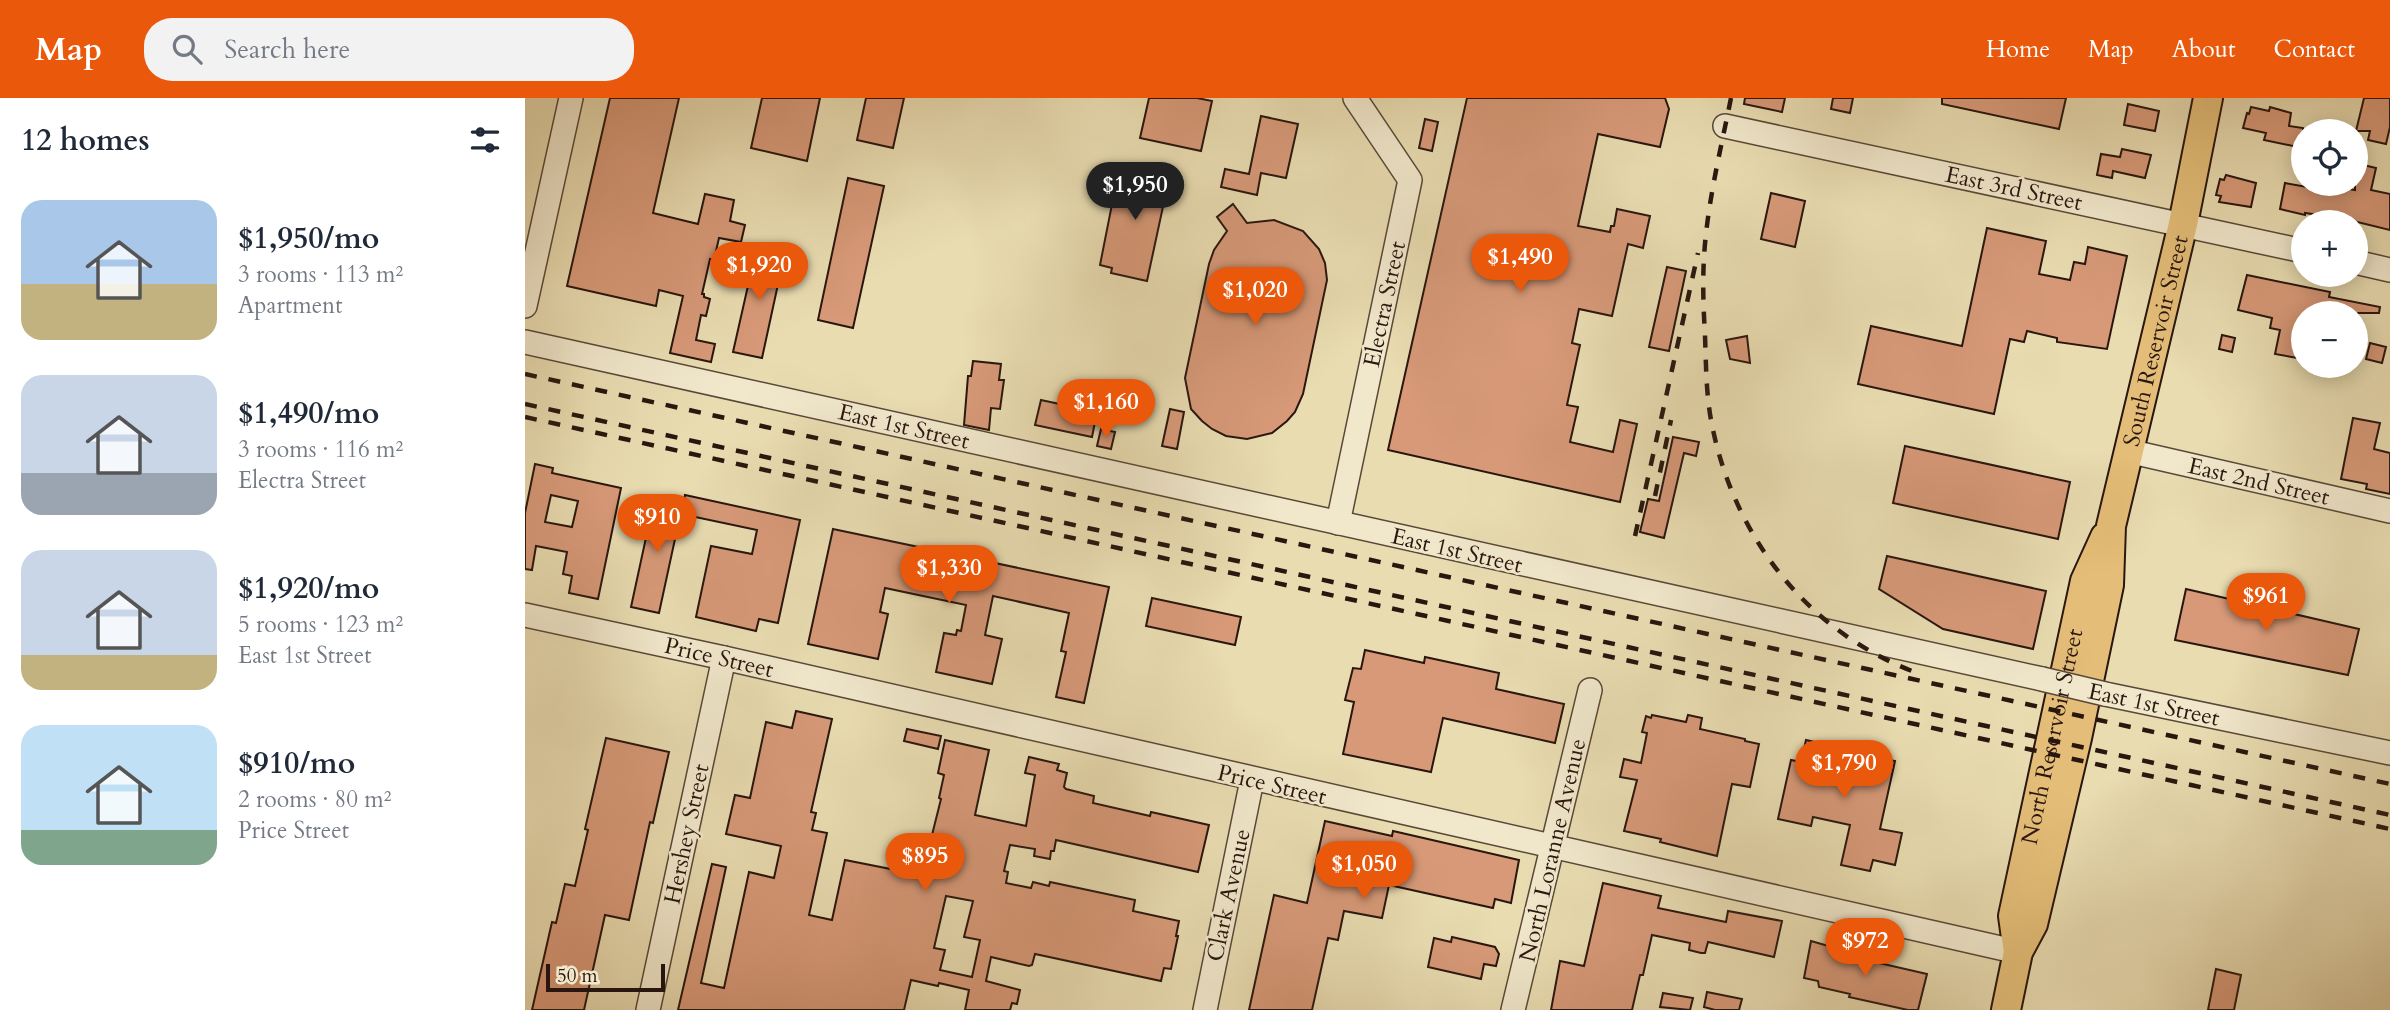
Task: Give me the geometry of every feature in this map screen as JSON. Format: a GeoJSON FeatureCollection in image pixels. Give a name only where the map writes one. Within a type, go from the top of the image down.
{"type":"FeatureCollection","features":[{"type":"Feature","properties":{"kind":"main road","name":"South Reservoir Street"},"geometry":{"type":"LineString","coordinates":[[2109,585],[2111,526],[2183,224],[2208,98]]}},
{"type":"Feature","properties":{"kind":"main road","name":"North Reservoir Street"},"geometry":{"type":"LineString","coordinates":[[2018,952],[2013,916],[2085,581],[2111,526]]}},
{"type":"Feature","properties":{"kind":"main road","name":"North Reservoir Street"},"geometry":{"type":"LineString","coordinates":[[2005,1010],[2018,952],[2033,924],[2077,738],[2109,585]]}},
{"type":"Feature","properties":{"kind":"street"},"geometry":{"type":"LineString","coordinates":[[525,306],[571,98]]}},
{"type":"Feature","properties":{"kind":"street","name":"Electra Street"},"geometry":{"type":"LineString","coordinates":[[1338,523],[1410,180],[1355,98]]}},
{"type":"Feature","properties":{"kind":"street","name":"East 3rd Street"},"geometry":{"type":"LineString","coordinates":[[1725,126],[2291,248]]}},
{"type":"Feature","properties":{"kind":"street"},"geometry":{"type":"LineString","coordinates":[[2368,265],[2390,270]]}},
{"type":"Feature","properties":{"kind":"street","name":"East 1st Street"},"geometry":{"type":"LineString","coordinates":[[525,342],[2105,694],[2390,753]]}},
{"type":"Feature","properties":{"kind":"street","name":"East 2nd Street"},"geometry":{"type":"LineString","coordinates":[[2128,451],[2390,511]]}},
{"type":"Feature","properties":{"kind":"street","name":"Price Street"},"geometry":{"type":"LineString","coordinates":[[525,615],[2018,952]]}},
{"type":"Feature","properties":{"kind":"street","name":"Hershey Street"},"geometry":{"type":"LineString","coordinates":[[648,1010],[724,658]]}},
{"type":"Feature","properties":{"kind":"street","name":"North Loranne Avenue"},"geometry":{"type":"LineString","coordinates":[[1513,1010],[1590,690]]}},
{"type":"Feature","properties":{"kind":"street","name":"Clark Avenue"},"geometry":{"type":"LineString","coordinates":[[1205,1010],[1252,779]]}},
{"type":"Feature","properties":{"kind":"building"},"geometry":{"type":"Polygon","coordinates":[[[610,98],[679,98],[653,213],[698,224],[705,194],[734,200],[730,221],[745,225],[741,242],[719,238],[714,260],[710,259],[702,294],[710,299],[706,316],[701,315],[696,340],[715,344],[711,362],[670,353],[683,296],[659,290],[656,306],[567,286],[610,98]]]}},
{"type":"Feature","properties":{"kind":"building"},"geometry":{"type":"Polygon","coordinates":[[[762,98],[820,98],[807,161],[751,148],[762,98]]]}},
{"type":"Feature","properties":{"kind":"building"},"geometry":{"type":"Polygon","coordinates":[[[866,98],[904,98],[893,148],[857,140],[866,98]]]}},
{"type":"Feature","properties":{"kind":"building"},"geometry":{"type":"Polygon","coordinates":[[[1149,98],[1197,98],[1212,101],[1201,151],[1140,138],[1149,98]]]}},
{"type":"Feature","properties":{"kind":"building"},"geometry":{"type":"Polygon","coordinates":[[[1467,98],[1665,98],[1669,109],[1660,147],[1598,134],[1578,226],[1610,232],[1617,209],[1650,216],[1643,248],[1628,244],[1612,316],[1579,309],[1572,343],[1580,345],[1567,405],[1578,407],[1570,442],[1613,452],[1620,420],[1637,424],[1620,502],[1388,450],[1467,98]]]}},
{"type":"Feature","properties":{"kind":"building"},"geometry":{"type":"Polygon","coordinates":[[[1745,98],[1785,98],[1782,112],[1744,104],[1745,98]]]}},
{"type":"Feature","properties":{"kind":"building"},"geometry":{"type":"Polygon","coordinates":[[[1833,98],[1853,98],[1850,113],[1831,109],[1833,98]]]}},
{"type":"Feature","properties":{"kind":"building"},"geometry":{"type":"Polygon","coordinates":[[[1942,98],[2066,98],[2059,129],[1942,104],[1942,98]]]}},
{"type":"Feature","properties":{"kind":"building"},"geometry":{"type":"Polygon","coordinates":[[[2364,98],[2390,98],[2390,127],[2386,144],[2368,140],[2368,119],[2359,119],[2364,98]]]}},
{"type":"Feature","properties":{"kind":"building"},"geometry":{"type":"Polygon","coordinates":[[[2128,104],[2159,111],[2155,131],[2124,125],[2128,104]]]}},
{"type":"Feature","properties":{"kind":"building"},"geometry":{"type":"Polygon","coordinates":[[[2251,107],[2269,111],[2270,107],[2291,113],[2291,146],[2264,140],[2266,133],[2243,128],[2247,113],[2249,114],[2251,107]]]}},
{"type":"Feature","properties":{"kind":"building"},"geometry":{"type":"Polygon","coordinates":[[[1261,116],[1298,124],[1286,178],[1261,173],[1257,195],[1221,187],[1225,169],[1249,174],[1261,116]]]}},
{"type":"Feature","properties":{"kind":"building"},"geometry":{"type":"Polygon","coordinates":[[[1425,119],[1438,122],[1432,151],[1419,148],[1425,119]]]}},
{"type":"Feature","properties":{"kind":"building"},"geometry":{"type":"Polygon","coordinates":[[[2122,149],[2151,155],[2145,178],[2113,171],[2112,178],[2097,175],[2101,154],[2120,157],[2122,149]]]}},
{"type":"Feature","properties":{"kind":"building"},"geometry":{"type":"Polygon","coordinates":[[[1124,165],[1170,174],[1147,281],[1111,273],[1112,268],[1100,265],[1116,184],[1119,185],[1124,165]]]}},
{"type":"Feature","properties":{"kind":"building"},"geometry":{"type":"Polygon","coordinates":[[[2368,166],[2376,168],[2371,190],[2390,194],[2390,230],[2368,225],[2368,210],[2291,212],[2280,209],[2285,183],[2291,184],[2291,196],[2368,196],[2368,166]]]}},
{"type":"Feature","properties":{"kind":"building"},"geometry":{"type":"Polygon","coordinates":[[[2226,175],[2256,183],[2251,207],[2219,202],[2221,196],[2216,195],[2220,179],[2224,180],[2226,175]]]}},
{"type":"Feature","properties":{"kind":"building"},"geometry":{"type":"Polygon","coordinates":[[[848,178],[884,186],[853,328],[818,320],[848,178]]]}},
{"type":"Feature","properties":{"kind":"building"},"geometry":{"type":"Polygon","coordinates":[[[1771,193],[1805,201],[1795,247],[1761,239],[1771,193]]]}},
{"type":"Feature","properties":{"kind":"building"},"geometry":{"type":"Polygon","coordinates":[[[1233,204],[1247,223],[1274,220],[1303,231],[1319,249],[1325,263],[1327,280],[1303,394],[1295,412],[1272,433],[1247,439],[1226,436],[1202,421],[1191,409],[1185,378],[1209,264],[1214,250],[1227,231],[1217,217],[1233,204]]]}},
{"type":"Feature","properties":{"kind":"building"},"geometry":{"type":"Polygon","coordinates":[[[1987,228],[2046,241],[2039,274],[2070,280],[2074,262],[2085,264],[2088,247],[2127,256],[2107,349],[2057,342],[2057,338],[2027,331],[2024,342],[2010,339],[1994,414],[1858,384],[1871,326],[1962,346],[1987,228]]]}},
{"type":"Feature","properties":{"kind":"building"},"geometry":{"type":"Polygon","coordinates":[[[757,246],[785,252],[762,358],[733,352],[757,246]]]}},
{"type":"Feature","properties":{"kind":"building"},"geometry":{"type":"Polygon","coordinates":[[[1667,267],[1686,271],[1669,351],[1649,347],[1667,267]]]}},
{"type":"Feature","properties":{"kind":"building"},"geometry":{"type":"Polygon","coordinates":[[[2247,275],[2291,284],[2291,287],[2330,292],[2329,297],[2349,301],[2291,301],[2291,357],[2275,354],[2280,330],[2270,328],[2272,318],[2238,310],[2247,275]]]}},
{"type":"Feature","properties":{"kind":"building"},"geometry":{"type":"Polygon","coordinates":[[[2368,305],[2380,307],[2379,313],[2368,313],[2368,305]]]}},
{"type":"Feature","properties":{"kind":"building"},"geometry":{"type":"Polygon","coordinates":[[[2222,335],[2235,338],[2232,352],[2219,349],[2222,335]]]}},
{"type":"Feature","properties":{"kind":"building"},"geometry":{"type":"Polygon","coordinates":[[[1747,336],[1750,363],[1730,359],[1726,340],[1747,336]]]}},
{"type":"Feature","properties":{"kind":"building"},"geometry":{"type":"Polygon","coordinates":[[[2370,343],[2386,347],[2382,363],[2368,360],[2370,343]]]}},
{"type":"Feature","properties":{"kind":"building"},"geometry":{"type":"Polygon","coordinates":[[[973,361],[1001,364],[999,380],[1004,380],[1000,409],[991,408],[989,430],[964,425],[968,376],[971,376],[973,361]]]}},
{"type":"Feature","properties":{"kind":"building"},"geometry":{"type":"Polygon","coordinates":[[[1041,400],[1097,412],[1092,437],[1035,425],[1041,400]]]}},
{"type":"Feature","properties":{"kind":"building"},"geometry":{"type":"Polygon","coordinates":[[[1170,409],[1184,412],[1177,449],[1162,446],[1170,409]]]}},
{"type":"Feature","properties":{"kind":"building"},"geometry":{"type":"Polygon","coordinates":[[[2353,418],[2380,423],[2374,449],[2390,453],[2390,494],[2366,489],[2367,484],[2341,479],[2353,418]]]}},
{"type":"Feature","properties":{"kind":"building"},"geometry":{"type":"Polygon","coordinates":[[[1101,429],[1115,432],[1111,449],[1097,446],[1101,429]]]}},
{"type":"Feature","properties":{"kind":"building"},"geometry":{"type":"Polygon","coordinates":[[[1673,437],[1699,442],[1696,456],[1684,453],[1664,538],[1640,532],[1648,499],[1659,501],[1673,437]]]}},
{"type":"Feature","properties":{"kind":"building"},"geometry":{"type":"Polygon","coordinates":[[[1905,446],[2070,482],[2058,539],[1893,503],[1905,446]]]}},
{"type":"Feature","properties":{"kind":"building"},"geometry":{"type":"Polygon","coordinates":[[[535,464],[553,468],[552,473],[621,488],[598,599],[569,593],[572,576],[563,574],[567,552],[536,546],[532,570],[525,569],[525,513],[535,464]],[[551,495],[545,522],[572,527],[578,501],[551,495]]]}},
{"type":"Feature","properties":{"kind":"building"},"geometry":{"type":"Polygon","coordinates":[[[685,495],[800,520],[778,623],[759,619],[756,631],[696,617],[711,546],[752,554],[757,530],[681,514],[685,495]]]}},
{"type":"Feature","properties":{"kind":"building"},"geometry":{"type":"Polygon","coordinates":[[[655,496],[683,502],[659,613],[631,607],[655,496]]]}},
{"type":"Feature","properties":{"kind":"building"},"geometry":{"type":"Polygon","coordinates":[[[833,529],[1109,587],[1084,703],[1056,697],[1066,652],[1061,651],[1069,613],[993,596],[985,635],[1002,639],[992,684],[936,672],[944,633],[956,635],[957,630],[961,631],[966,605],[885,588],[880,612],[888,614],[878,659],[808,644],[833,529]]]}},
{"type":"Feature","properties":{"kind":"building"},"geometry":{"type":"Polygon","coordinates":[[[1887,556],[2046,591],[2033,649],[1943,629],[1879,589],[1887,556]]]}},
{"type":"Feature","properties":{"kind":"building"},"geometry":{"type":"Polygon","coordinates":[[[2186,589],[2359,629],[2348,675],[2175,640],[2186,589]]]}},
{"type":"Feature","properties":{"kind":"building"},"geometry":{"type":"Polygon","coordinates":[[[1152,598],[1241,617],[1235,645],[1146,626],[1152,598]]]}},
{"type":"Feature","properties":{"kind":"building"},"geometry":{"type":"Polygon","coordinates":[[[1365,650],[1424,663],[1425,657],[1499,673],[1496,689],[1564,704],[1555,743],[1443,718],[1431,772],[1343,754],[1354,702],[1345,700],[1353,668],[1361,669],[1365,650]]]}},
{"type":"Feature","properties":{"kind":"building"},"geometry":{"type":"Polygon","coordinates":[[[796,711],[832,719],[811,812],[816,813],[812,830],[827,833],[809,915],[832,920],[845,860],[916,874],[920,853],[927,855],[941,799],[939,798],[944,775],[938,773],[945,740],[989,750],[975,815],[1026,826],[1035,775],[1025,773],[1029,757],[1059,764],[1057,770],[1067,773],[1064,787],[1094,796],[1093,803],[1150,816],[1151,812],[1209,825],[1198,872],[1056,840],[1050,859],[1034,856],[1035,849],[1010,845],[1004,871],[1008,872],[1006,883],[1031,888],[1033,882],[1049,886],[1050,882],[1135,900],[1133,911],[1179,921],[1171,969],[1164,968],[1161,981],[1035,954],[1032,965],[1029,966],[991,957],[986,981],[1020,990],[1017,1004],[1012,1003],[1010,1010],[965,1010],[969,990],[911,980],[904,1010],[678,1010],[712,864],[726,867],[701,983],[724,988],[749,872],[774,878],[781,846],[726,834],[735,795],[750,798],[766,722],[792,728],[796,711]],[[946,896],[934,948],[945,950],[940,970],[972,977],[980,940],[964,937],[973,901],[946,896]]]}},
{"type":"Feature","properties":{"kind":"building"},"geometry":{"type":"Polygon","coordinates":[[[1652,715],[1686,722],[1688,715],[1702,718],[1700,729],[1759,744],[1750,787],[1732,784],[1717,856],[1624,831],[1637,780],[1620,777],[1624,759],[1641,763],[1647,733],[1642,732],[1646,716],[1651,718],[1652,715]]]}},
{"type":"Feature","properties":{"kind":"building"},"geometry":{"type":"Polygon","coordinates":[[[907,729],[941,736],[938,749],[904,741],[907,729]]]}},
{"type":"Feature","properties":{"kind":"building"},"geometry":{"type":"Polygon","coordinates":[[[606,738],[669,752],[653,823],[650,822],[629,920],[605,915],[584,1010],[532,1010],[552,922],[556,923],[565,884],[575,886],[606,738]]]}},
{"type":"Feature","properties":{"kind":"building"},"geometry":{"type":"Polygon","coordinates":[[[1806,740],[1895,761],[1880,829],[1902,833],[1895,865],[1873,860],[1870,871],[1841,865],[1850,825],[1813,817],[1811,826],[1778,819],[1791,760],[1801,762],[1806,740]]]}},
{"type":"Feature","properties":{"kind":"building"},"geometry":{"type":"Polygon","coordinates":[[[1325,821],[1392,836],[1393,831],[1519,860],[1511,903],[1495,899],[1493,908],[1389,885],[1382,918],[1344,911],[1338,940],[1328,938],[1312,1010],[1249,1010],[1274,895],[1307,903],[1325,821]]]}},
{"type":"Feature","properties":{"kind":"building"},"geometry":{"type":"Polygon","coordinates":[[[1603,883],[1661,896],[1658,908],[1726,922],[1728,911],[1782,921],[1774,957],[1708,942],[1705,953],[1701,953],[1689,950],[1690,943],[1652,935],[1632,1010],[1551,1010],[1560,961],[1584,966],[1603,883]]]}},
{"type":"Feature","properties":{"kind":"building"},"geometry":{"type":"Polygon","coordinates":[[[1452,937],[1495,947],[1499,954],[1496,966],[1484,964],[1481,979],[1428,967],[1434,938],[1451,942],[1452,937]]]}},
{"type":"Feature","properties":{"kind":"building"},"geometry":{"type":"Polygon","coordinates":[[[1811,941],[1879,963],[1927,974],[1918,1010],[1849,997],[1850,994],[1819,987],[1818,981],[1804,978],[1811,941]]]}},
{"type":"Feature","properties":{"kind":"building"},"geometry":{"type":"Polygon","coordinates":[[[2216,969],[2241,975],[2234,1010],[2208,1010],[2216,969]]]}},
{"type":"Feature","properties":{"kind":"building"},"geometry":{"type":"Polygon","coordinates":[[[1707,992],[1742,999],[1739,1010],[1704,1007],[1707,992]]]}},
{"type":"Feature","properties":{"kind":"building"},"geometry":{"type":"Polygon","coordinates":[[[1663,993],[1693,998],[1690,1010],[1660,1007],[1663,993]]]}},
{"type":"Feature","properties":{"kind":"railway"},"geometry":{"type":"LineString","coordinates":[[1731,98],[1711,200],[1703,272],[1708,399],[1721,462],[1736,501],[1755,538],[1779,572],[1806,603],[1838,630],[1873,653],[1912,671]]}},
{"type":"Feature","properties":{"kind":"railway"},"geometry":{"type":"LineString","coordinates":[[1635,536],[1698,253]]}},
{"type":"Feature","properties":{"kind":"railway"},"geometry":{"type":"LineString","coordinates":[[525,374],[2390,784]]}},
{"type":"Feature","properties":{"kind":"railway"},"geometry":{"type":"LineString","coordinates":[[525,404],[2390,815]]}},
{"type":"Feature","properties":{"kind":"railway"},"geometry":{"type":"LineString","coordinates":[[525,417],[2390,829]]}},
{"type":"Feature","properties":{"kind":"railway"},"geometry":{"type":"LineString","coordinates":[[1655,496],[1671,420]]}}]}
